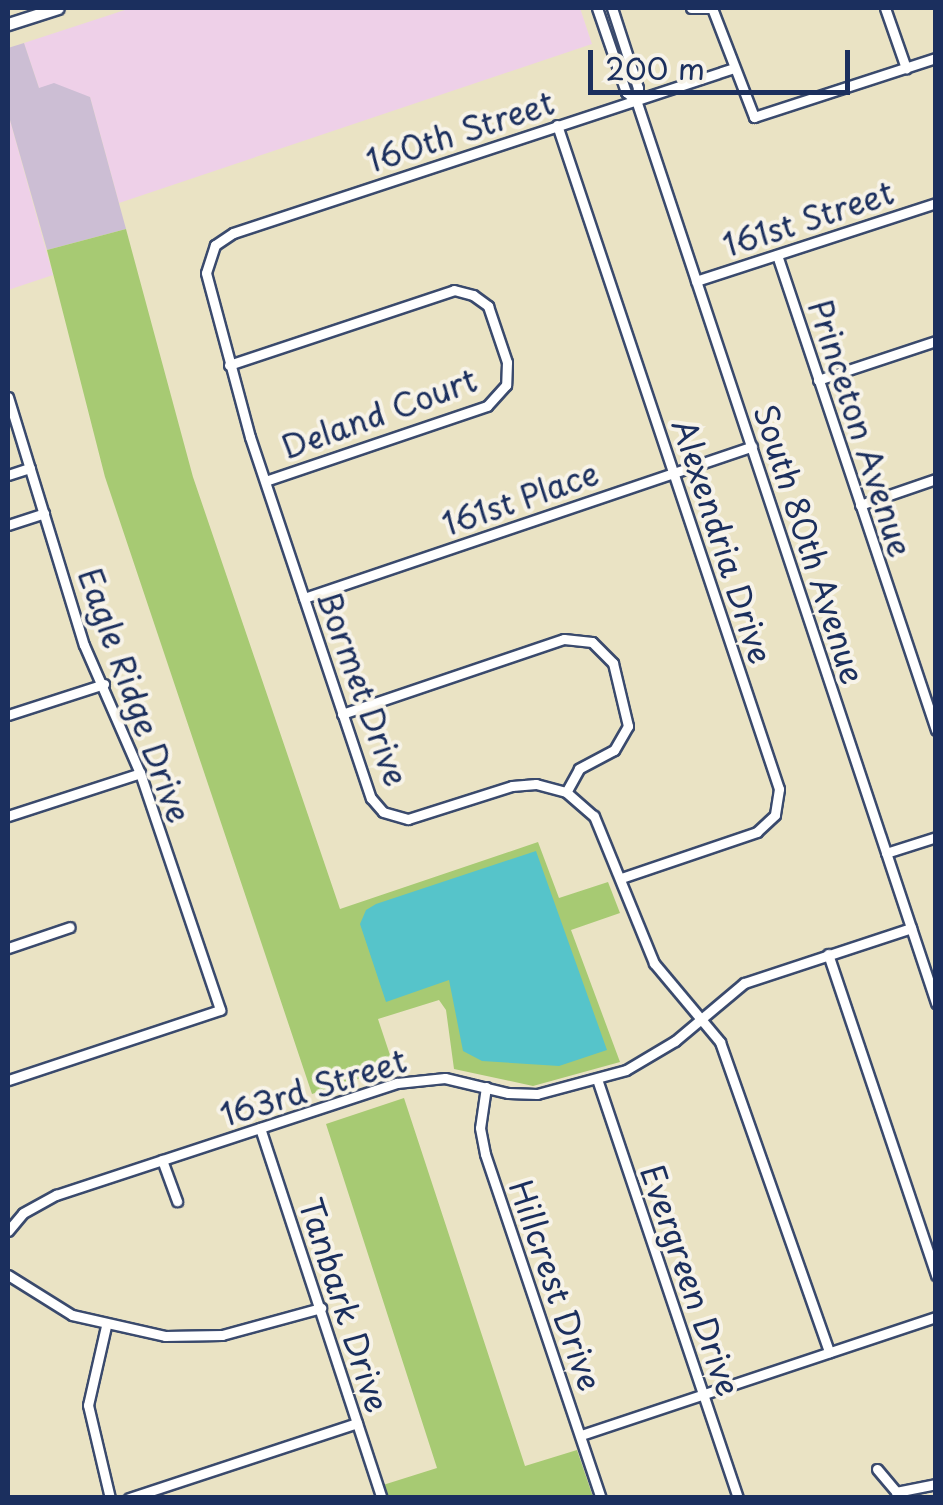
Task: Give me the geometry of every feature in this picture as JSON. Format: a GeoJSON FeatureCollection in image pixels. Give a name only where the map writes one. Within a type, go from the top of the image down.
{"type":"FeatureCollection","features":[{"type":"Feature","properties":{"kind":"main road"},"geometry":{"type":"LineString","coordinates":[[8,24],[58,8]]}},
{"type":"Feature","properties":{"kind":"street","name":"South 80th Avenue"},"geometry":{"type":"LineString","coordinates":[[597,8],[626,92],[636,100]]}},
{"type":"Feature","properties":{"kind":"street","name":"South 80th Avenue"},"geometry":{"type":"LineString","coordinates":[[612,8],[638,88],[636,100],[936,1003]]}},
{"type":"Feature","properties":{"kind":"street"},"geometry":{"type":"LineString","coordinates":[[691,8],[713,8],[754,117],[936,58]]}},
{"type":"Feature","properties":{"kind":"street"},"geometry":{"type":"LineString","coordinates":[[885,8],[906,68]]}},
{"type":"Feature","properties":{"kind":"street","name":"160th Street"},"geometry":{"type":"LineString","coordinates":[[210,254],[214,245],[233,233],[734,68]]}},
{"type":"Feature","properties":{"kind":"street","name":"Alexendria Drive"},"geometry":{"type":"LineString","coordinates":[[557,125],[779,796],[774,814],[757,832],[621,878]]}},
{"type":"Feature","properties":{"kind":"street","name":"161st Street"},"geometry":{"type":"LineString","coordinates":[[696,281],[936,203]]}},
{"type":"Feature","properties":{"kind":"street","name":"Bormet Drive"},"geometry":{"type":"LineString","coordinates":[[210,254],[208,289],[229,365],[371,798],[391,816],[418,817],[518,784],[566,792]]}},
{"type":"Feature","properties":{"kind":"street","name":"Princeton Avenue"},"geometry":{"type":"LineString","coordinates":[[777,255],[936,730]]}},
{"type":"Feature","properties":{"kind":"street","name":"Deland Court"},"geometry":{"type":"LineString","coordinates":[[229,365],[454,290],[474,294],[488,306],[508,362],[506,385],[487,406],[264,480]]}},
{"type":"Feature","properties":{"kind":"street"},"geometry":{"type":"LineString","coordinates":[[818,380],[936,342]]}},
{"type":"Feature","properties":{"kind":"street","name":"Eagle Ridge Drive"},"geometry":{"type":"LineString","coordinates":[[8,397],[84,644],[140,772],[220,1010],[8,1080]]}},
{"type":"Feature","properties":{"kind":"street","name":"161st Place"},"geometry":{"type":"LineString","coordinates":[[304,598],[752,446]]}},
{"type":"Feature","properties":{"kind":"street"},"geometry":{"type":"LineString","coordinates":[[8,475],[30,468]]}},
{"type":"Feature","properties":{"kind":"street"},"geometry":{"type":"LineString","coordinates":[[860,504],[936,479]]}},
{"type":"Feature","properties":{"kind":"street"},"geometry":{"type":"LineString","coordinates":[[8,526],[44,513]]}},
{"type":"Feature","properties":{"kind":"street"},"geometry":{"type":"LineString","coordinates":[[342,714],[564,639],[592,642],[613,663],[628,726],[614,750],[579,769],[566,792],[598,822],[654,963],[720,1042],[829,1352]]}},
{"type":"Feature","properties":{"kind":"street"},"geometry":{"type":"LineString","coordinates":[[8,715],[104,684]]}},
{"type":"Feature","properties":{"kind":"street"},"geometry":{"type":"LineString","coordinates":[[8,816],[140,772]]}},
{"type":"Feature","properties":{"kind":"street"},"geometry":{"type":"LineString","coordinates":[[886,853],[936,837]]}},
{"type":"Feature","properties":{"kind":"street"},"geometry":{"type":"LineString","coordinates":[[8,948],[70,928]]}},
{"type":"Feature","properties":{"kind":"street","name":"163rd Street"},"geometry":{"type":"LineString","coordinates":[[8,1232],[40,1202],[415,1079],[445,1078],[537,1094],[597,1079],[649,1059],[744,984],[910,928]]}},
{"type":"Feature","properties":{"kind":"street"},"geometry":{"type":"LineString","coordinates":[[828,954],[936,1276]]}},
{"type":"Feature","properties":{"kind":"street","name":"Evergreen Drive"},"geometry":{"type":"LineString","coordinates":[[597,1079],[738,1498]]}},
{"type":"Feature","properties":{"kind":"street","name":"Hillcrest Drive"},"geometry":{"type":"LineString","coordinates":[[486,1088],[480,1128],[485,1154],[601,1498]]}},
{"type":"Feature","properties":{"kind":"street","name":"Tanbark Drive"},"geometry":{"type":"LineString","coordinates":[[260,1128],[382,1498]]}},
{"type":"Feature","properties":{"kind":"street"},"geometry":{"type":"LineString","coordinates":[[162,1160],[176,1201]]}},
{"type":"Feature","properties":{"kind":"street"},"geometry":{"type":"LineString","coordinates":[[8,1275],[72,1315],[106,1326],[165,1336],[222,1335],[320,1308]]}},
{"type":"Feature","properties":{"kind":"street"},"geometry":{"type":"LineString","coordinates":[[581,1435],[936,1317]]}},
{"type":"Feature","properties":{"kind":"street"},"geometry":{"type":"LineString","coordinates":[[106,1326],[88,1406],[110,1498]]}},
{"type":"Feature","properties":{"kind":"street"},"geometry":{"type":"LineString","coordinates":[[129,1498],[358,1423]]}},
{"type":"Feature","properties":{"kind":"street"},"geometry":{"type":"LineString","coordinates":[[877,1468],[896,1492],[936,1484]]}},
{"type":"Feature","properties":{"kind":"shaded area"},"geometry":{"type":"Polygon","coordinates":[[[131,8],[580,8],[592,44],[119,203],[90,97],[39,88],[24,43],[131,8]]]}},
{"type":"Feature","properties":{"kind":"shaded area"},"geometry":{"type":"Polygon","coordinates":[[[24,43],[39,88],[54,83],[90,97],[126,229],[47,250],[8,113],[8,48],[24,43]]]}},
{"type":"Feature","properties":{"kind":"shaded area"},"geometry":{"type":"Polygon","coordinates":[[[8,113],[53,275],[8,290],[8,113]]]}},
{"type":"Feature","properties":{"kind":"green space"},"geometry":{"type":"Polygon","coordinates":[[[126,229],[193,477],[340,909],[538,842],[559,898],[608,882],[620,913],[571,930],[620,1062],[533,1086],[454,1069],[446,1010],[439,1000],[378,1019],[394,1067],[312,1094],[105,477],[47,250],[126,229]]]}},
{"type":"Feature","properties":{"kind":"green space"},"geometry":{"type":"Polygon","coordinates":[[[404,1098],[525,1466],[577,1450],[593,1497],[387,1497],[383,1485],[437,1468],[326,1124],[404,1098]]]}},
{"type":"Feature","properties":{"kind":"water"},"geometry":{"type":"Polygon","coordinates":[[[536,851],[607,1050],[559,1066],[482,1061],[463,1051],[449,980],[386,1002],[360,924],[366,910],[376,904],[536,851]]]}}]}
